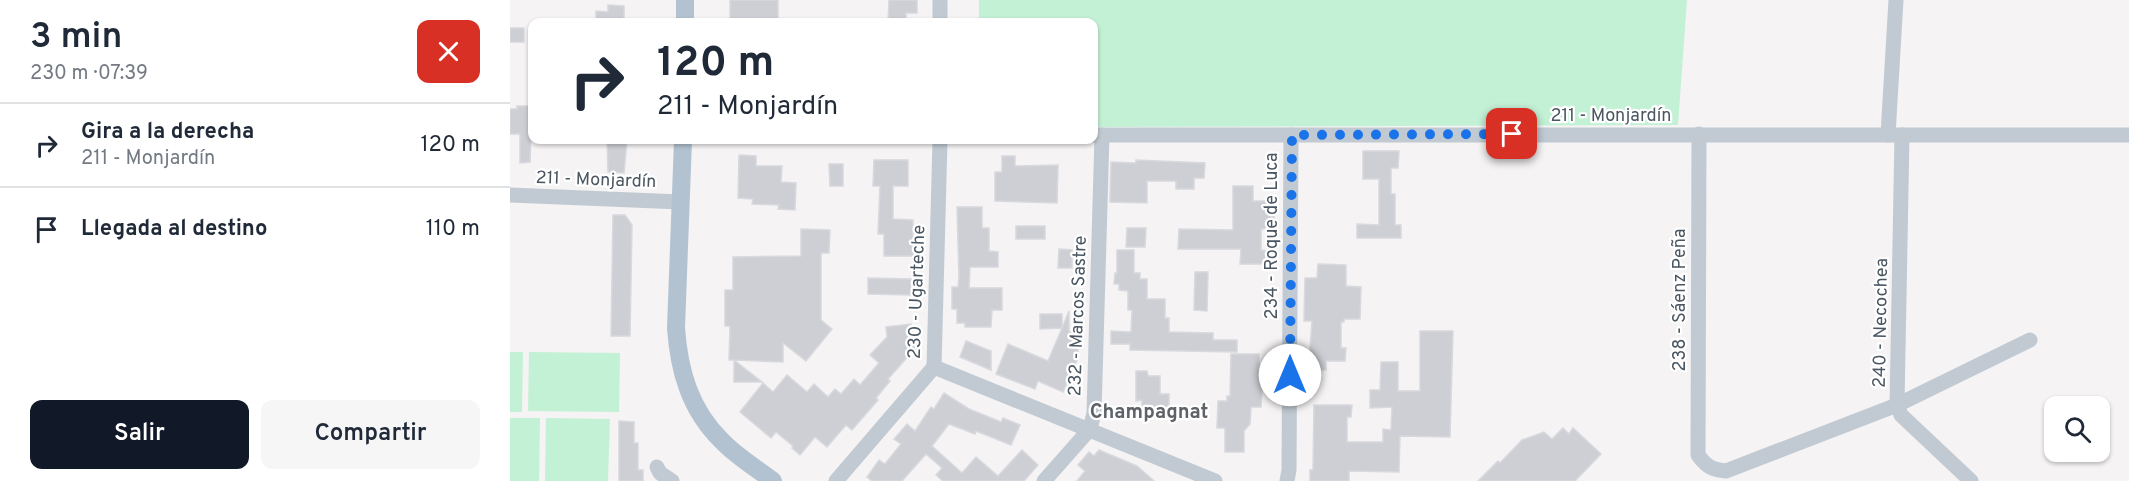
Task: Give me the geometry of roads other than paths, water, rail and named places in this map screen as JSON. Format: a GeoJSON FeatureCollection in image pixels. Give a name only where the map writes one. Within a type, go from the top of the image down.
{"type":"FeatureCollection","features":[{"type":"Feature","properties":{"kind":"main road"},"geometry":{"type":"LineString","coordinates":[[685,0],[685,18]]}},
{"type":"Feature","properties":{"kind":"main road"},"geometry":{"type":"LineString","coordinates":[[683,144],[676,328],[685,384],[696,409],[707,426],[723,443],[773,481]]}},
{"type":"Feature","properties":{"kind":"street"},"geometry":{"type":"LineString","coordinates":[[940,0],[940,18]]}},
{"type":"Feature","properties":{"kind":"street","name":"240 - Necochea"},"geometry":{"type":"LineString","coordinates":[[1896,0],[1897,405],[1901,416],[1971,481]]}},
{"type":"Feature","properties":{"kind":"street","name":"238 - Sáenz Peña"},"geometry":{"type":"LineString","coordinates":[[1699,134],[1698,455],[1714,470],[1726,471],[1897,405]]}},
{"type":"Feature","properties":{"kind":"street","name":"211 - Monjardín"},"geometry":{"type":"LineString","coordinates":[[1098,135],[2129,135]]}},
{"type":"Feature","properties":{"kind":"street","name":"234 - Roque de Luca"},"geometry":{"type":"LineString","coordinates":[[1287,481],[1292,135]]}},
{"type":"Feature","properties":{"kind":"street","name":"230 - Ugarteche"},"geometry":{"type":"LineString","coordinates":[[836,481],[934,367],[940,144]]}},
{"type":"Feature","properties":{"kind":"street","name":"232 - Marcos Sastre"},"geometry":{"type":"LineString","coordinates":[[1090,429],[1094,413],[1098,144]]}},
{"type":"Feature","properties":{"kind":"street","name":"211 - Monjardín"},"geometry":{"type":"LineString","coordinates":[[510,195],[681,202]]}},
{"type":"Feature","properties":{"kind":"street"},"geometry":{"type":"LineString","coordinates":[[1897,405],[2030,340]]}},
{"type":"Feature","properties":{"kind":"street"},"geometry":{"type":"LineString","coordinates":[[934,367],[1215,481]]}},
{"type":"Feature","properties":{"kind":"street"},"geometry":{"type":"LineString","coordinates":[[1044,481],[1090,429]]}},
{"type":"Feature","properties":{"kind":"street"},"geometry":{"type":"LineString","coordinates":[[657,467],[660,473],[672,481]]}},
{"type":"Feature","properties":{"kind":"district","name":"Champagnat"},"geometry":{"type":"Point","coordinates":[1149,411]}}]}
